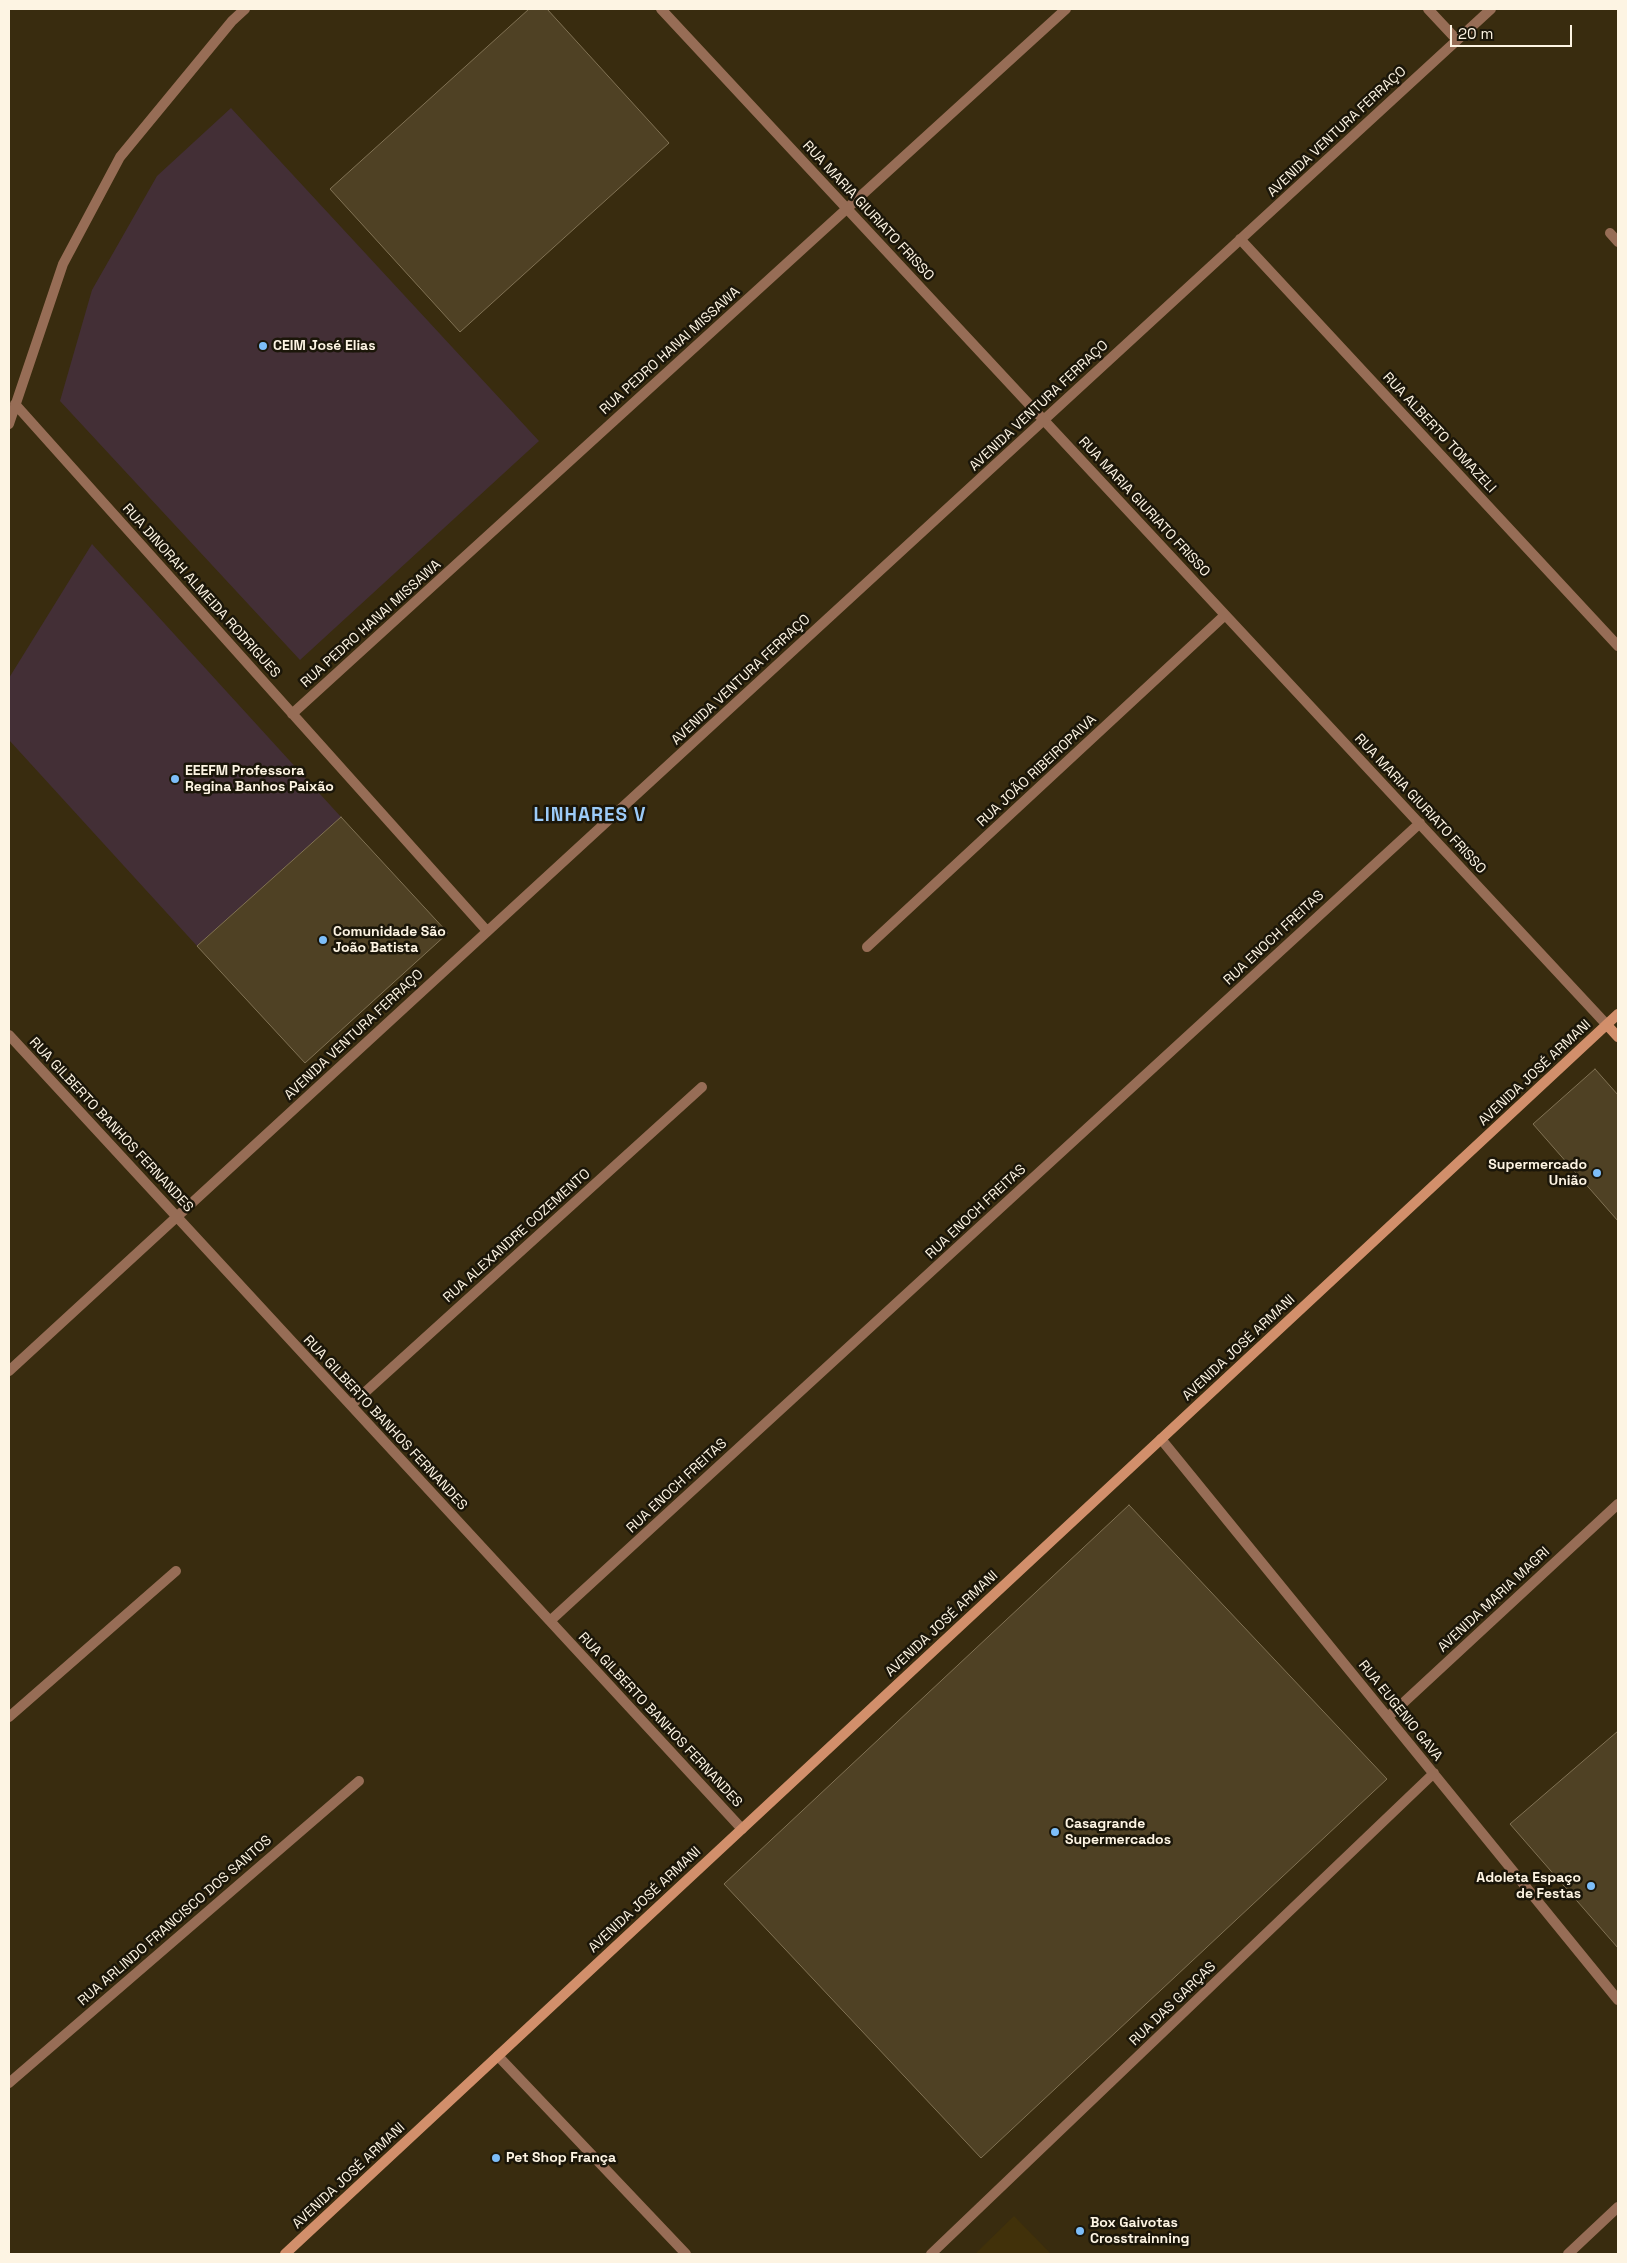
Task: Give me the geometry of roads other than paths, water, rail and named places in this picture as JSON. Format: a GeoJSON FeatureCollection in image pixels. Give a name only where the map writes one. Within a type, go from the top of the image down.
{"type":"FeatureCollection","features":[{"type":"Feature","properties":{"kind":"main road","name":"AVENIDA JOSÉ ARMANI"},"geometry":{"type":"LineString","coordinates":[[285,2254],[1618,1014]]}},
{"type":"Feature","properties":{"kind":"main road"},"geometry":{"type":"LineString","coordinates":[[1607,1025],[1618,1037]]}},
{"type":"Feature","properties":{"kind":"street"},"geometry":{"type":"LineString","coordinates":[[9,424],[64,264],[120,157],[232,21],[245,9]]}},
{"type":"Feature","properties":{"kind":"street","name":"RUA MARIA GIURIATO FRISSO"},"geometry":{"type":"LineString","coordinates":[[661,9],[1607,1025]]}},
{"type":"Feature","properties":{"kind":"street","name":"RUA PEDRO HANAI MISSAWA"},"geometry":{"type":"LineString","coordinates":[[292,714],[1066,9]]}},
{"type":"Feature","properties":{"kind":"street"},"geometry":{"type":"LineString","coordinates":[[1428,9],[1457,40]]}},
{"type":"Feature","properties":{"kind":"street","name":"AVENIDA VENTURA FERRAÇO"},"geometry":{"type":"LineString","coordinates":[[9,1371],[1491,9]]}},
{"type":"Feature","properties":{"kind":"street"},"geometry":{"type":"LineString","coordinates":[[1610,233],[1618,242]]}},
{"type":"Feature","properties":{"kind":"street","name":"RUA ALBERTO TOMAZELI"},"geometry":{"type":"LineString","coordinates":[[1240,239],[1618,646]]}},
{"type":"Feature","properties":{"kind":"street","name":"RUA DINORAH ALMEIDA RODRIGUES"},"geometry":{"type":"LineString","coordinates":[[15,404],[487,931]]}},
{"type":"Feature","properties":{"kind":"street","name":"RUA JOÃO RIBEIROPAIVA"},"geometry":{"type":"LineString","coordinates":[[868,946],[1226,615]]}},
{"type":"Feature","properties":{"kind":"street","name":"RUA ENOCH FREITAS"},"geometry":{"type":"LineString","coordinates":[[550,1621],[1420,823]]}},
{"type":"Feature","properties":{"kind":"street","name":"RUA GILBERTO BANHOS FERNANDES"},"geometry":{"type":"LineString","coordinates":[[9,1035],[742,1829]]}},
{"type":"Feature","properties":{"kind":"street","name":"RUA ALEXANDRE COZEMENTO"},"geometry":{"type":"LineString","coordinates":[[351,1405],[702,1087]]}},
{"type":"Feature","properties":{"kind":"street","name":"RUA EUGENIO GAVA"},"geometry":{"type":"LineString","coordinates":[[1161,1439],[1618,2000]]}},
{"type":"Feature","properties":{"kind":"street","name":"AVENIDA MARIA MAGRI"},"geometry":{"type":"LineString","coordinates":[[1388,1717],[1618,1504]]}},
{"type":"Feature","properties":{"kind":"street"},"geometry":{"type":"LineString","coordinates":[[9,1717],[176,1571]]}},
{"type":"Feature","properties":{"kind":"street","name":"RUA DAS GARÇAS"},"geometry":{"type":"LineString","coordinates":[[931,2254],[1434,1773]]}},
{"type":"Feature","properties":{"kind":"street","name":"RUA ARLINDO FRANCISCO DOS SANTOS"},"geometry":{"type":"LineString","coordinates":[[9,2083],[359,1781]]}},
{"type":"Feature","properties":{"kind":"street"},"geometry":{"type":"LineString","coordinates":[[498,2056],[686,2254]]}},
{"type":"Feature","properties":{"kind":"street"},"geometry":{"type":"LineString","coordinates":[[1568,2254],[1618,2207]]}},
{"type":"Feature","properties":{"kind":"place","name":"CEIM José Elias"},"geometry":{"type":"Point","coordinates":[263,346]}},
{"type":"Feature","properties":{"kind":"place","name":"EEEFM Professora Regina Banhos Paixão"},"geometry":{"type":"Point","coordinates":[175,779]}},
{"type":"Feature","properties":{"kind":"place","name":"Comunidade São João Batista"},"geometry":{"type":"Point","coordinates":[323,940]}},
{"type":"Feature","properties":{"kind":"place","name":"Supermercado União"},"geometry":{"type":"Point","coordinates":[1597,1173]}},
{"type":"Feature","properties":{"kind":"place","name":"Casagrande Supermercados"},"geometry":{"type":"Point","coordinates":[1055,1832]}},
{"type":"Feature","properties":{"kind":"place","name":"Adoleta Espaço de Festas"},"geometry":{"type":"Point","coordinates":[1591,1886]}},
{"type":"Feature","properties":{"kind":"place","name":"Pet Shop França"},"geometry":{"type":"Point","coordinates":[496,2158]}},
{"type":"Feature","properties":{"kind":"place","name":"Box Gaivotas Crosstrainning"},"geometry":{"type":"Point","coordinates":[1080,2231]}},
{"type":"Feature","properties":{"kind":"district","name":"LINHARES V"},"geometry":{"type":"Point","coordinates":[590,816]}}]}
